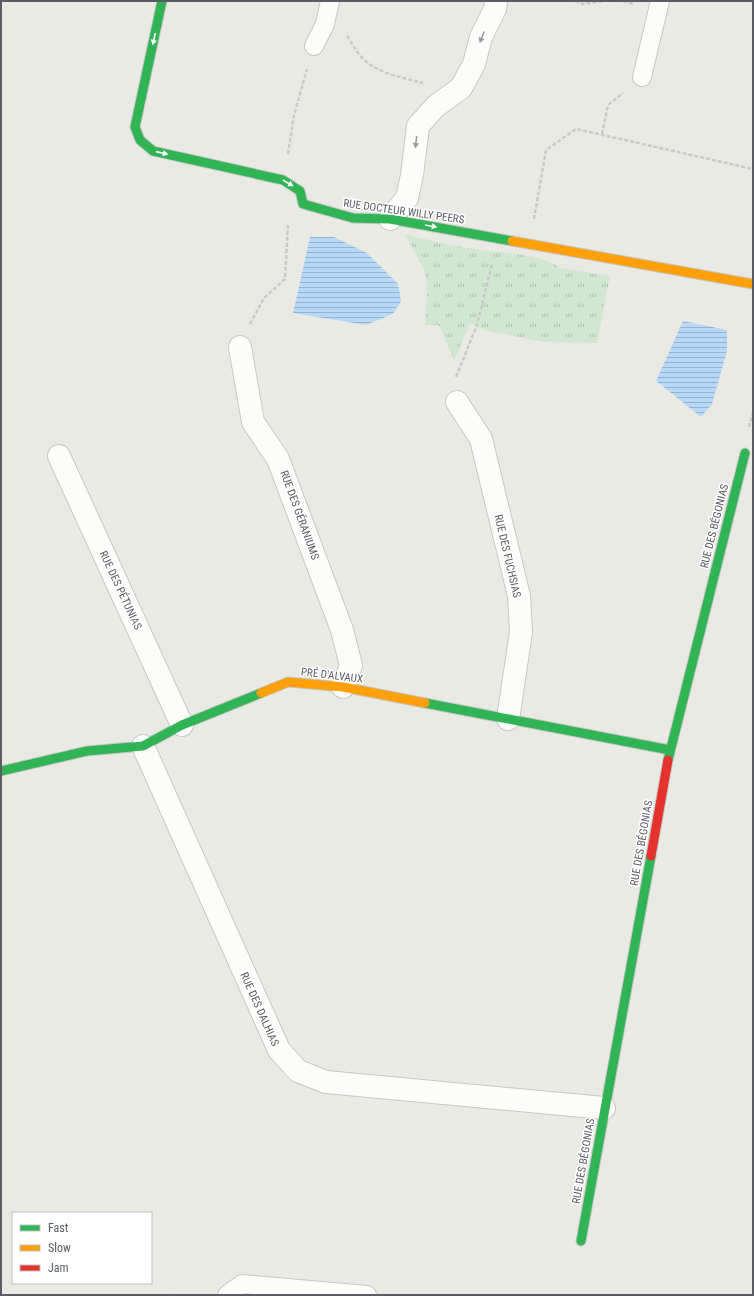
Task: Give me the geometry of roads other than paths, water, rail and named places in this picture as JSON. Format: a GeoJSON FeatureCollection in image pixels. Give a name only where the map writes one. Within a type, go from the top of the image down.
{"type":"FeatureCollection","features":[{"type":"Feature","properties":{"kind":"street","name":"RUE DOCTEUR WILLY PEERS"},"geometry":{"type":"LineString","coordinates":[[162,1],[135,127],[140,140],[153,151],[284,180],[300,191],[303,204],[352,218],[390,219],[753,284]]}},
{"type":"Feature","properties":{"kind":"street"},"geometry":{"type":"LineString","coordinates":[[390,219],[407,198],[412,175],[418,126],[436,106],[462,88],[474,64],[481,37],[495,10],[496,1]]}},
{"type":"Feature","properties":{"kind":"street","name":"RUE DES GÉRANIUMS"},"geometry":{"type":"LineString","coordinates":[[240,347],[253,422],[278,459],[342,630],[351,664],[343,687]]}},
{"type":"Feature","properties":{"kind":"street","name":"RUE DES FUCHSIAS"},"geometry":{"type":"LineString","coordinates":[[457,402],[480,439],[519,596],[521,632],[508,719]]}},
{"type":"Feature","properties":{"kind":"street","name":"RUE DES BÉGONIAS"},"geometry":{"type":"LineString","coordinates":[[581,1241],[670,750],[745,453]]}},
{"type":"Feature","properties":{"kind":"street","name":"RUE DES PÉTUNIAS"},"geometry":{"type":"LineString","coordinates":[[59,456],[182,725]]}},
{"type":"Feature","properties":{"kind":"street","name":"PRÉ D'ALVAUX"},"geometry":{"type":"LineString","coordinates":[[1,771],[87,751],[143,746],[182,725],[288,682],[343,687],[670,750]]}},
{"type":"Feature","properties":{"kind":"street","name":"RUE DES DALHIAS"},"geometry":{"type":"LineString","coordinates":[[143,746],[279,1050],[298,1071],[326,1082],[604,1108]]}},
{"type":"Feature","properties":{"kind":"lane"},"geometry":{"type":"LineString","coordinates":[[314,46],[325,24],[330,1]]}},
{"type":"Feature","properties":{"kind":"lane"},"geometry":{"type":"LineString","coordinates":[[642,77],[660,1]]}},
{"type":"Feature","properties":{"kind":"lane"},"geometry":{"type":"LineString","coordinates":[[227,1295],[242,1284],[367,1295]]}},
{"type":"Feature","properties":{"kind":"water"},"geometry":{"type":"Polygon","coordinates":[[[310,237],[334,237],[367,253],[398,284],[401,301],[393,314],[366,325],[293,313],[310,237]]]}},
{"type":"Feature","properties":{"kind":"water"},"geometry":{"type":"Polygon","coordinates":[[[683,321],[727,330],[727,351],[712,404],[701,417],[656,381],[683,321]]]}}]}
